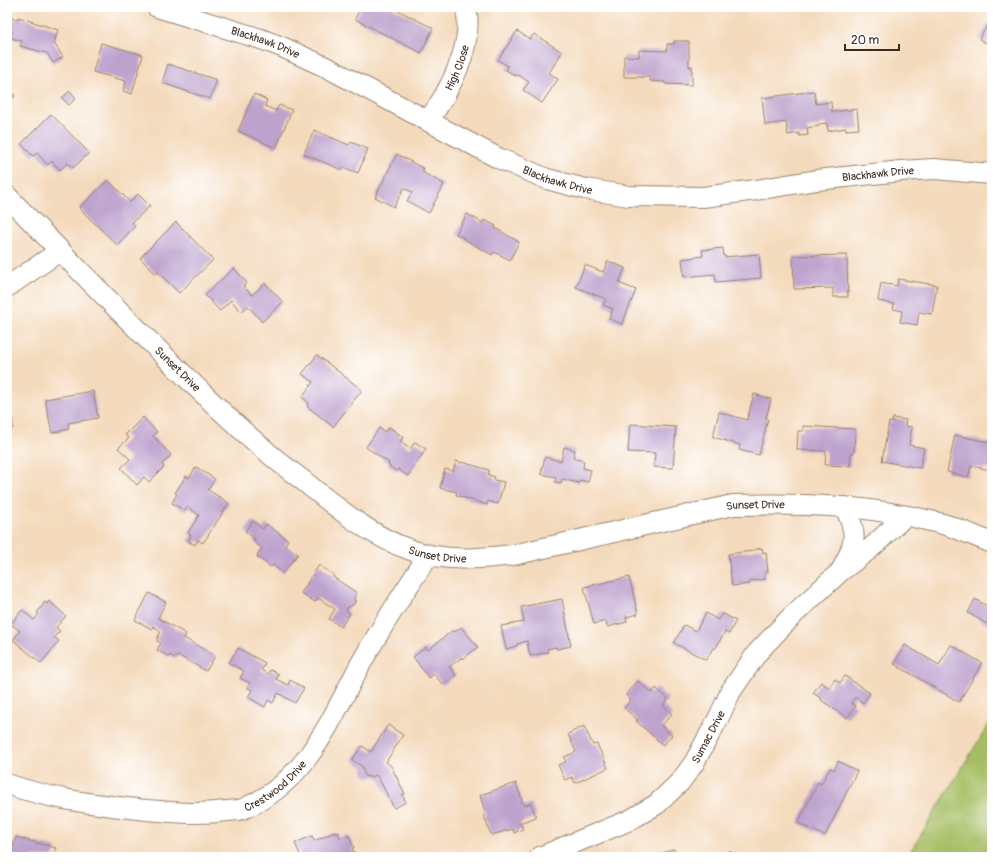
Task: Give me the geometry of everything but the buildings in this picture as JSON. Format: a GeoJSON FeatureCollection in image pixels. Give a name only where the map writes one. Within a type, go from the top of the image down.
{"type":"FeatureCollection","features":[{"type":"Feature","properties":{"kind":"street","name":"Blackhawk Drive"},"geometry":{"type":"LineString","coordinates":[[157,7],[202,14],[282,47],[328,68],[498,158],[547,179],[585,189],[629,196],[703,197],[817,180],[934,169],[992,174]]}},
{"type":"Feature","properties":{"kind":"street","name":"High Close"},"geometry":{"type":"LineString","coordinates":[[428,121],[437,108],[458,68],[467,32],[466,7]]}},
{"type":"Feature","properties":{"kind":"street","name":"Sunset Drive"},"geometry":{"type":"LineString","coordinates":[[7,196],[161,353],[264,450],[334,505],[368,529],[409,550],[428,556],[460,559],[513,555],[733,505],[776,504],[845,507],[905,516],[937,522],[992,543]]}},
{"type":"Feature","properties":{"kind":"street"},"geometry":{"type":"LineString","coordinates":[[7,287],[60,251]]}},
{"type":"Feature","properties":{"kind":"street","name":"Sumac Drive"},"geometry":{"type":"LineString","coordinates":[[841,571],[853,546],[854,530],[845,507]]}},
{"type":"Feature","properties":{"kind":"street","name":"Sumac Drive"},"geometry":{"type":"LineString","coordinates":[[540,857],[630,820],[657,804],[680,782],[694,763],[732,691],[749,664],[769,639],[841,571],[871,548],[905,516]]}},
{"type":"Feature","properties":{"kind":"street","name":"Crestwood Drive"},"geometry":{"type":"LineString","coordinates":[[7,784],[36,793],[86,803],[171,813],[205,814],[244,809],[279,788],[304,763],[319,742],[390,613],[428,556]]}},
{"type":"Feature","properties":{"kind":"green space"},"geometry":{"type":"Polygon","coordinates":[[[992,719],[992,857],[907,857],[992,719]]]}}]}
